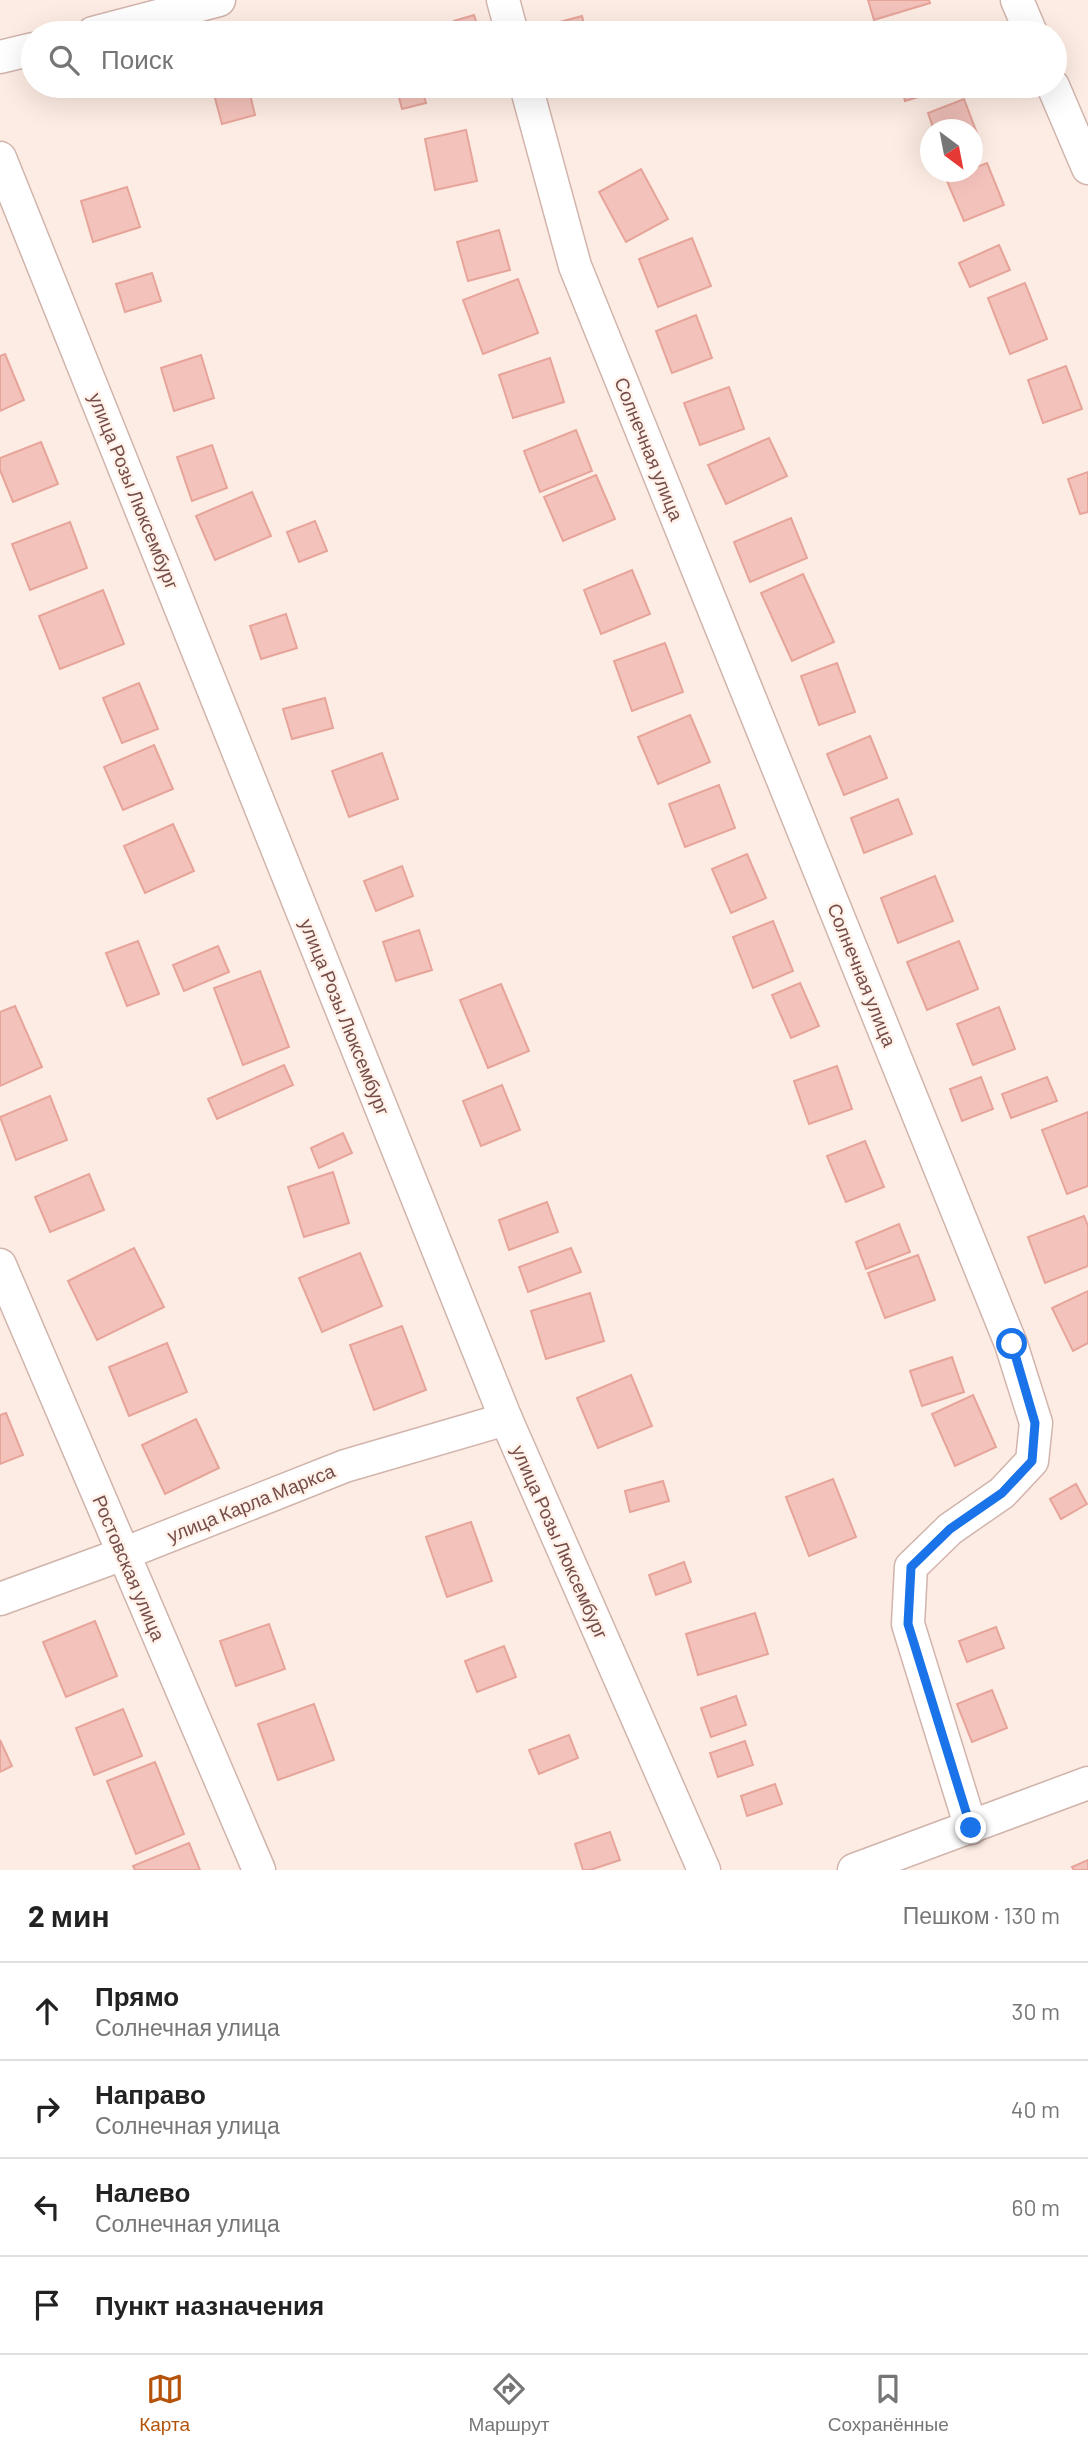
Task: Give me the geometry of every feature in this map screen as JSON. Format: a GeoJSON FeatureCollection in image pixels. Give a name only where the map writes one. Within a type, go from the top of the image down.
{"type":"FeatureCollection","features":[{"type":"Feature","properties":{"kind":"street"},"geometry":{"type":"LineString","coordinates":[[139,21],[219,0]]}},
{"type":"Feature","properties":{"kind":"street"},"geometry":{"type":"LineString","coordinates":[[503,0],[509,21]]}},
{"type":"Feature","properties":{"kind":"street"},"geometry":{"type":"LineString","coordinates":[[1017,0],[1026,21]]}},
{"type":"Feature","properties":{"kind":"street"},"geometry":{"type":"LineString","coordinates":[[0,58],[21,52]]}},
{"type":"Feature","properties":{"kind":"street","name":"Солнечная улица"},"geometry":{"type":"LineString","coordinates":[[529,98],[575,266],[1012,1344],[1035,1423],[1032,1461],[1002,1493],[950,1529],[911,1567],[908,1624],[971,1828]]}},
{"type":"Feature","properties":{"kind":"street"},"geometry":{"type":"LineString","coordinates":[[1059,98],[1088,168]]}},
{"type":"Feature","properties":{"kind":"street","name":"улица Розы Люксембург"},"geometry":{"type":"LineString","coordinates":[[0,159],[506,1419],[704,1870]]}},
{"type":"Feature","properties":{"kind":"street","name":"Ростовская улица"},"geometry":{"type":"LineString","coordinates":[[0,1265],[259,1870]]}},
{"type":"Feature","properties":{"kind":"street","name":"улица Карла Маркса"},"geometry":{"type":"LineString","coordinates":[[0,1598],[123,1554],[345,1466],[506,1419]]}},
{"type":"Feature","properties":{"kind":"street"},"geometry":{"type":"LineString","coordinates":[[854,1870],[1088,1783]]}},
{"type":"Feature","properties":{"kind":"building"},"geometry":{"type":"Polygon","coordinates":[[[868,0],[929,0],[930,3],[874,20],[868,0]]]}},
{"type":"Feature","properties":{"kind":"building"},"geometry":{"type":"Polygon","coordinates":[[[474,15],[476,21],[454,21],[474,15]]]}},
{"type":"Feature","properties":{"kind":"building"},"geometry":{"type":"Polygon","coordinates":[[[582,16],[583,21],[563,21],[582,16]]]}},
{"type":"Feature","properties":{"kind":"building"},"geometry":{"type":"Polygon","coordinates":[[[215,98],[251,98],[255,115],[222,124],[215,98]]]}},
{"type":"Feature","properties":{"kind":"building"},"geometry":{"type":"Polygon","coordinates":[[[399,98],[425,98],[426,103],[402,109],[399,98]]]}},
{"type":"Feature","properties":{"kind":"building"},"geometry":{"type":"Polygon","coordinates":[[[964,99],[972,119],[930,119],[928,113],[964,99]]]}},
{"type":"Feature","properties":{"kind":"building"},"geometry":{"type":"Polygon","coordinates":[[[466,130],[477,181],[435,190],[425,139],[466,130]]]}},
{"type":"Feature","properties":{"kind":"building"},"geometry":{"type":"Polygon","coordinates":[[[987,163],[1004,205],[964,221],[947,182],[983,182],[983,165],[987,163]]]}},
{"type":"Feature","properties":{"kind":"building"},"geometry":{"type":"Polygon","coordinates":[[[641,169],[668,219],[626,242],[599,192],[641,169]]]}},
{"type":"Feature","properties":{"kind":"building"},"geometry":{"type":"Polygon","coordinates":[[[127,187],[140,227],[93,242],[81,201],[127,187]]]}},
{"type":"Feature","properties":{"kind":"building"},"geometry":{"type":"Polygon","coordinates":[[[499,230],[510,270],[468,281],[457,242],[499,230]]]}},
{"type":"Feature","properties":{"kind":"building"},"geometry":{"type":"Polygon","coordinates":[[[692,238],[711,286],[658,307],[639,259],[692,238]]]}},
{"type":"Feature","properties":{"kind":"building"},"geometry":{"type":"Polygon","coordinates":[[[999,245],[1010,270],[970,287],[959,263],[999,245]]]}},
{"type":"Feature","properties":{"kind":"building"},"geometry":{"type":"Polygon","coordinates":[[[152,273],[161,301],[125,312],[116,284],[152,273]]]}},
{"type":"Feature","properties":{"kind":"building"},"geometry":{"type":"Polygon","coordinates":[[[518,279],[538,333],[483,354],[463,300],[518,279]]]}},
{"type":"Feature","properties":{"kind":"building"},"geometry":{"type":"Polygon","coordinates":[[[1025,283],[1047,339],[1010,354],[988,298],[1025,283]]]}},
{"type":"Feature","properties":{"kind":"building"},"geometry":{"type":"Polygon","coordinates":[[[696,315],[712,358],[672,373],[656,331],[696,315]]]}},
{"type":"Feature","properties":{"kind":"building"},"geometry":{"type":"Polygon","coordinates":[[[5,354],[24,400],[0,411],[0,356],[5,354]]]}},
{"type":"Feature","properties":{"kind":"building"},"geometry":{"type":"Polygon","coordinates":[[[201,355],[214,398],[174,411],[161,368],[201,355]]]}},
{"type":"Feature","properties":{"kind":"building"},"geometry":{"type":"Polygon","coordinates":[[[550,358],[564,402],[513,418],[499,375],[550,358]]]}},
{"type":"Feature","properties":{"kind":"building"},"geometry":{"type":"Polygon","coordinates":[[[1066,366],[1082,409],[1043,423],[1028,380],[1066,366]]]}},
{"type":"Feature","properties":{"kind":"building"},"geometry":{"type":"Polygon","coordinates":[[[729,387],[744,429],[700,445],[684,403],[729,387]]]}},
{"type":"Feature","properties":{"kind":"building"},"geometry":{"type":"Polygon","coordinates":[[[576,430],[592,471],[540,492],[524,451],[576,430]]]}},
{"type":"Feature","properties":{"kind":"building"},"geometry":{"type":"Polygon","coordinates":[[[769,438],[787,476],[726,504],[708,465],[769,438]]]}},
{"type":"Feature","properties":{"kind":"building"},"geometry":{"type":"Polygon","coordinates":[[[41,442],[58,484],[13,502],[0,470],[0,458],[41,442]]]}},
{"type":"Feature","properties":{"kind":"building"},"geometry":{"type":"Polygon","coordinates":[[[212,445],[227,488],[192,501],[177,457],[212,445]]]}},
{"type":"Feature","properties":{"kind":"building"},"geometry":{"type":"Polygon","coordinates":[[[1088,472],[1088,512],[1080,514],[1068,479],[1088,472]]]}},
{"type":"Feature","properties":{"kind":"building"},"geometry":{"type":"Polygon","coordinates":[[[596,475],[615,519],[563,541],[544,497],[596,475]]]}},
{"type":"Feature","properties":{"kind":"building"},"geometry":{"type":"Polygon","coordinates":[[[252,492],[271,536],[215,560],[196,516],[252,492]]]}},
{"type":"Feature","properties":{"kind":"building"},"geometry":{"type":"Polygon","coordinates":[[[791,518],[807,558],[750,582],[734,542],[791,518]]]}},
{"type":"Feature","properties":{"kind":"building"},"geometry":{"type":"Polygon","coordinates":[[[315,521],[327,551],[299,562],[287,532],[315,521]]]}},
{"type":"Feature","properties":{"kind":"building"},"geometry":{"type":"Polygon","coordinates":[[[70,522],[87,568],[30,590],[12,544],[70,522]]]}},
{"type":"Feature","properties":{"kind":"building"},"geometry":{"type":"Polygon","coordinates":[[[632,570],[650,614],[601,634],[584,590],[632,570]]]}},
{"type":"Feature","properties":{"kind":"building"},"geometry":{"type":"Polygon","coordinates":[[[803,574],[834,642],[792,661],[761,593],[803,574]]]}},
{"type":"Feature","properties":{"kind":"building"},"geometry":{"type":"Polygon","coordinates":[[[103,590],[124,644],[60,669],[39,616],[103,590]]]}},
{"type":"Feature","properties":{"kind":"building"},"geometry":{"type":"Polygon","coordinates":[[[286,614],[297,648],[261,659],[250,626],[286,614]]]}},
{"type":"Feature","properties":{"kind":"building"},"geometry":{"type":"Polygon","coordinates":[[[665,643],[683,692],[632,711],[614,661],[665,643]]]}},
{"type":"Feature","properties":{"kind":"building"},"geometry":{"type":"Polygon","coordinates":[[[837,663],[855,712],[819,725],[801,676],[837,663]]]}},
{"type":"Feature","properties":{"kind":"building"},"geometry":{"type":"Polygon","coordinates":[[[139,683],[158,729],[122,743],[103,698],[139,683]]]}},
{"type":"Feature","properties":{"kind":"building"},"geometry":{"type":"Polygon","coordinates":[[[325,698],[333,728],[292,739],[283,709],[325,698]]]}},
{"type":"Feature","properties":{"kind":"building"},"geometry":{"type":"Polygon","coordinates":[[[690,715],[710,762],[658,784],[638,737],[690,715]]]}},
{"type":"Feature","properties":{"kind":"building"},"geometry":{"type":"Polygon","coordinates":[[[870,736],[887,778],[844,795],[827,754],[870,736]]]}},
{"type":"Feature","properties":{"kind":"building"},"geometry":{"type":"Polygon","coordinates":[[[154,745],[173,789],[123,810],[104,767],[154,745]]]}},
{"type":"Feature","properties":{"kind":"building"},"geometry":{"type":"Polygon","coordinates":[[[382,753],[398,799],[349,817],[332,771],[382,753]]]}},
{"type":"Feature","properties":{"kind":"building"},"geometry":{"type":"Polygon","coordinates":[[[719,785],[735,828],[685,847],[669,804],[719,785]]]}},
{"type":"Feature","properties":{"kind":"building"},"geometry":{"type":"Polygon","coordinates":[[[898,799],[912,834],[864,853],[851,818],[898,799]]]}},
{"type":"Feature","properties":{"kind":"building"},"geometry":{"type":"Polygon","coordinates":[[[173,824],[194,871],[145,893],[124,846],[173,824]]]}},
{"type":"Feature","properties":{"kind":"building"},"geometry":{"type":"Polygon","coordinates":[[[747,854],[766,898],[731,913],[712,869],[747,854]]]}},
{"type":"Feature","properties":{"kind":"building"},"geometry":{"type":"Polygon","coordinates":[[[402,866],[413,896],[376,911],[364,881],[402,866]]]}},
{"type":"Feature","properties":{"kind":"building"},"geometry":{"type":"Polygon","coordinates":[[[935,876],[953,921],[898,943],[881,898],[935,876]]]}},
{"type":"Feature","properties":{"kind":"building"},"geometry":{"type":"Polygon","coordinates":[[[773,921],[793,971],[753,988],[733,937],[773,921]]]}},
{"type":"Feature","properties":{"kind":"building"},"geometry":{"type":"Polygon","coordinates":[[[419,930],[432,970],[396,981],[383,942],[419,930]]]}},
{"type":"Feature","properties":{"kind":"building"},"geometry":{"type":"Polygon","coordinates":[[[138,941],[159,994],[127,1006],[106,953],[138,941]]]}},
{"type":"Feature","properties":{"kind":"building"},"geometry":{"type":"Polygon","coordinates":[[[959,941],[978,989],[927,1010],[907,962],[959,941]]]}},
{"type":"Feature","properties":{"kind":"building"},"geometry":{"type":"Polygon","coordinates":[[[218,946],[229,972],[184,991],[173,965],[218,946]]]}},
{"type":"Feature","properties":{"kind":"building"},"geometry":{"type":"Polygon","coordinates":[[[260,971],[289,1047],[243,1065],[214,988],[260,971]]]}},
{"type":"Feature","properties":{"kind":"building"},"geometry":{"type":"Polygon","coordinates":[[[800,983],[819,1026],[791,1038],[772,995],[800,983]]]}},
{"type":"Feature","properties":{"kind":"building"},"geometry":{"type":"Polygon","coordinates":[[[501,984],[529,1051],[488,1068],[460,1000],[501,984]]]}},
{"type":"Feature","properties":{"kind":"building"},"geometry":{"type":"Polygon","coordinates":[[[15,1006],[42,1067],[0,1086],[0,1012],[15,1006]]]}},
{"type":"Feature","properties":{"kind":"building"},"geometry":{"type":"Polygon","coordinates":[[[999,1007],[1015,1049],[973,1065],[957,1024],[999,1007]]]}},
{"type":"Feature","properties":{"kind":"building"},"geometry":{"type":"Polygon","coordinates":[[[284,1065],[293,1085],[217,1119],[208,1099],[284,1065]]]}},
{"type":"Feature","properties":{"kind":"building"},"geometry":{"type":"Polygon","coordinates":[[[837,1066],[852,1109],[809,1124],[794,1081],[837,1066]]]}},
{"type":"Feature","properties":{"kind":"building"},"geometry":{"type":"Polygon","coordinates":[[[981,1077],[993,1109],[962,1121],[950,1089],[981,1077]]]}},
{"type":"Feature","properties":{"kind":"building"},"geometry":{"type":"Polygon","coordinates":[[[1047,1077],[1057,1101],[1011,1118],[1002,1094],[1047,1077]]]}},
{"type":"Feature","properties":{"kind":"building"},"geometry":{"type":"Polygon","coordinates":[[[502,1085],[520,1130],[481,1146],[463,1101],[502,1085]]]}},
{"type":"Feature","properties":{"kind":"building"},"geometry":{"type":"Polygon","coordinates":[[[50,1096],[67,1140],[16,1160],[0,1117],[50,1096]]]}},
{"type":"Feature","properties":{"kind":"building"},"geometry":{"type":"Polygon","coordinates":[[[1088,1112],[1088,1186],[1067,1194],[1042,1130],[1088,1112]]]}},
{"type":"Feature","properties":{"kind":"building"},"geometry":{"type":"Polygon","coordinates":[[[343,1133],[352,1153],[319,1168],[311,1148],[343,1133]]]}},
{"type":"Feature","properties":{"kind":"building"},"geometry":{"type":"Polygon","coordinates":[[[865,1141],[884,1187],[846,1202],[827,1156],[865,1141]]]}},
{"type":"Feature","properties":{"kind":"building"},"geometry":{"type":"Polygon","coordinates":[[[333,1172],[349,1223],[304,1237],[288,1187],[333,1172]]]}},
{"type":"Feature","properties":{"kind":"building"},"geometry":{"type":"Polygon","coordinates":[[[89,1174],[104,1210],[50,1232],[35,1197],[89,1174]]]}},
{"type":"Feature","properties":{"kind":"building"},"geometry":{"type":"Polygon","coordinates":[[[547,1202],[558,1232],[509,1250],[499,1220],[547,1202]]]}},
{"type":"Feature","properties":{"kind":"building"},"geometry":{"type":"Polygon","coordinates":[[[1084,1216],[1088,1226],[1088,1266],[1045,1283],[1028,1237],[1084,1216]]]}},
{"type":"Feature","properties":{"kind":"building"},"geometry":{"type":"Polygon","coordinates":[[[899,1224],[910,1252],[866,1269],[856,1242],[899,1224]]]}},
{"type":"Feature","properties":{"kind":"building"},"geometry":{"type":"Polygon","coordinates":[[[134,1248],[164,1307],[97,1340],[68,1281],[134,1248]]]}},
{"type":"Feature","properties":{"kind":"building"},"geometry":{"type":"Polygon","coordinates":[[[571,1248],[581,1272],[528,1292],[519,1267],[571,1248]]]}},
{"type":"Feature","properties":{"kind":"building"},"geometry":{"type":"Polygon","coordinates":[[[360,1253],[382,1306],[322,1332],[299,1278],[360,1253]]]}},
{"type":"Feature","properties":{"kind":"building"},"geometry":{"type":"Polygon","coordinates":[[[918,1255],[935,1300],[885,1318],[868,1273],[918,1255]]]}},
{"type":"Feature","properties":{"kind":"building"},"geometry":{"type":"Polygon","coordinates":[[[1088,1291],[1088,1343],[1073,1351],[1052,1308],[1088,1291]]]}},
{"type":"Feature","properties":{"kind":"building"},"geometry":{"type":"Polygon","coordinates":[[[590,1293],[604,1341],[546,1359],[531,1311],[590,1293]]]}},
{"type":"Feature","properties":{"kind":"building"},"geometry":{"type":"Polygon","coordinates":[[[402,1326],[426,1390],[374,1410],[350,1345],[402,1326]]]}},
{"type":"Feature","properties":{"kind":"building"},"geometry":{"type":"Polygon","coordinates":[[[167,1343],[187,1392],[129,1416],[109,1367],[167,1343]]]}},
{"type":"Feature","properties":{"kind":"building"},"geometry":{"type":"Polygon","coordinates":[[[952,1357],[964,1392],[922,1406],[910,1371],[952,1357]]]}},
{"type":"Feature","properties":{"kind":"building"},"geometry":{"type":"Polygon","coordinates":[[[631,1375],[652,1426],[598,1448],[577,1398],[631,1375]]]}},
{"type":"Feature","properties":{"kind":"building"},"geometry":{"type":"Polygon","coordinates":[[[973,1395],[996,1447],[955,1466],[932,1414],[973,1395]]]}},
{"type":"Feature","properties":{"kind":"building"},"geometry":{"type":"Polygon","coordinates":[[[6,1413],[23,1455],[0,1464],[0,1415],[6,1413]]]}},
{"type":"Feature","properties":{"kind":"building"},"geometry":{"type":"Polygon","coordinates":[[[196,1419],[219,1468],[165,1494],[142,1445],[196,1419]]]}},
{"type":"Feature","properties":{"kind":"building"},"geometry":{"type":"Polygon","coordinates":[[[833,1479],[856,1537],[809,1556],[786,1497],[833,1479]]]}},
{"type":"Feature","properties":{"kind":"building"},"geometry":{"type":"Polygon","coordinates":[[[663,1481],[669,1501],[630,1512],[625,1491],[663,1481]]]}},
{"type":"Feature","properties":{"kind":"building"},"geometry":{"type":"Polygon","coordinates":[[[1076,1484],[1087,1504],[1061,1519],[1050,1499],[1076,1484]]]}},
{"type":"Feature","properties":{"kind":"building"},"geometry":{"type":"Polygon","coordinates":[[[471,1522],[492,1581],[447,1597],[426,1537],[471,1522]]]}},
{"type":"Feature","properties":{"kind":"building"},"geometry":{"type":"Polygon","coordinates":[[[684,1562],[691,1582],[656,1595],[649,1575],[684,1562]]]}},
{"type":"Feature","properties":{"kind":"building"},"geometry":{"type":"Polygon","coordinates":[[[755,1613],[768,1654],[698,1675],[686,1634],[755,1613]]]}},
{"type":"Feature","properties":{"kind":"building"},"geometry":{"type":"Polygon","coordinates":[[[95,1621],[117,1676],[66,1697],[43,1642],[95,1621]]]}},
{"type":"Feature","properties":{"kind":"building"},"geometry":{"type":"Polygon","coordinates":[[[269,1624],[285,1669],[236,1686],[220,1641],[269,1624]]]}},
{"type":"Feature","properties":{"kind":"building"},"geometry":{"type":"Polygon","coordinates":[[[996,1627],[1004,1648],[967,1662],[959,1641],[996,1627]]]}},
{"type":"Feature","properties":{"kind":"building"},"geometry":{"type":"Polygon","coordinates":[[[504,1646],[516,1677],[477,1692],[465,1661],[504,1646]]]}},
{"type":"Feature","properties":{"kind":"building"},"geometry":{"type":"Polygon","coordinates":[[[992,1690],[1007,1728],[972,1742],[957,1704],[992,1690]]]}},
{"type":"Feature","properties":{"kind":"building"},"geometry":{"type":"Polygon","coordinates":[[[736,1696],[746,1725],[711,1737],[701,1708],[736,1696]]]}},
{"type":"Feature","properties":{"kind":"building"},"geometry":{"type":"Polygon","coordinates":[[[314,1704],[334,1760],[278,1780],[258,1724],[314,1704]]]}},
{"type":"Feature","properties":{"kind":"building"},"geometry":{"type":"Polygon","coordinates":[[[123,1709],[142,1756],[94,1775],[76,1728],[123,1709]]]}},
{"type":"Feature","properties":{"kind":"building"},"geometry":{"type":"Polygon","coordinates":[[[569,1735],[578,1758],[539,1774],[529,1750],[569,1735]]]}},
{"type":"Feature","properties":{"kind":"building"},"geometry":{"type":"Polygon","coordinates":[[[0,1740],[12,1766],[0,1772],[0,1740]]]}},
{"type":"Feature","properties":{"kind":"building"},"geometry":{"type":"Polygon","coordinates":[[[745,1741],[753,1765],[718,1777],[710,1753],[745,1741]]]}},
{"type":"Feature","properties":{"kind":"building"},"geometry":{"type":"Polygon","coordinates":[[[155,1762],[184,1834],[136,1854],[107,1781],[155,1762]]]}},
{"type":"Feature","properties":{"kind":"building"},"geometry":{"type":"Polygon","coordinates":[[[775,1784],[782,1804],[747,1816],[741,1796],[775,1784]]]}},
{"type":"Feature","properties":{"kind":"building"},"geometry":{"type":"Polygon","coordinates":[[[610,1832],[620,1860],[583,1870],[575,1844],[610,1832]]]}},
{"type":"Feature","properties":{"kind":"building"},"geometry":{"type":"Polygon","coordinates":[[[189,1843],[200,1870],[135,1870],[133,1866],[189,1843]]]}},
{"type":"Feature","properties":{"kind":"building"},"geometry":{"type":"Polygon","coordinates":[[[1088,1860],[1088,1870],[1074,1870],[1072,1867],[1088,1860]]]}},
{"type":"Feature","properties":{"kind":"route"},"geometry":{"type":"LineString","coordinates":[[971,1828],[908,1624],[911,1567],[950,1529],[1002,1493],[1032,1461],[1035,1423],[1012,1344]]}}]}
